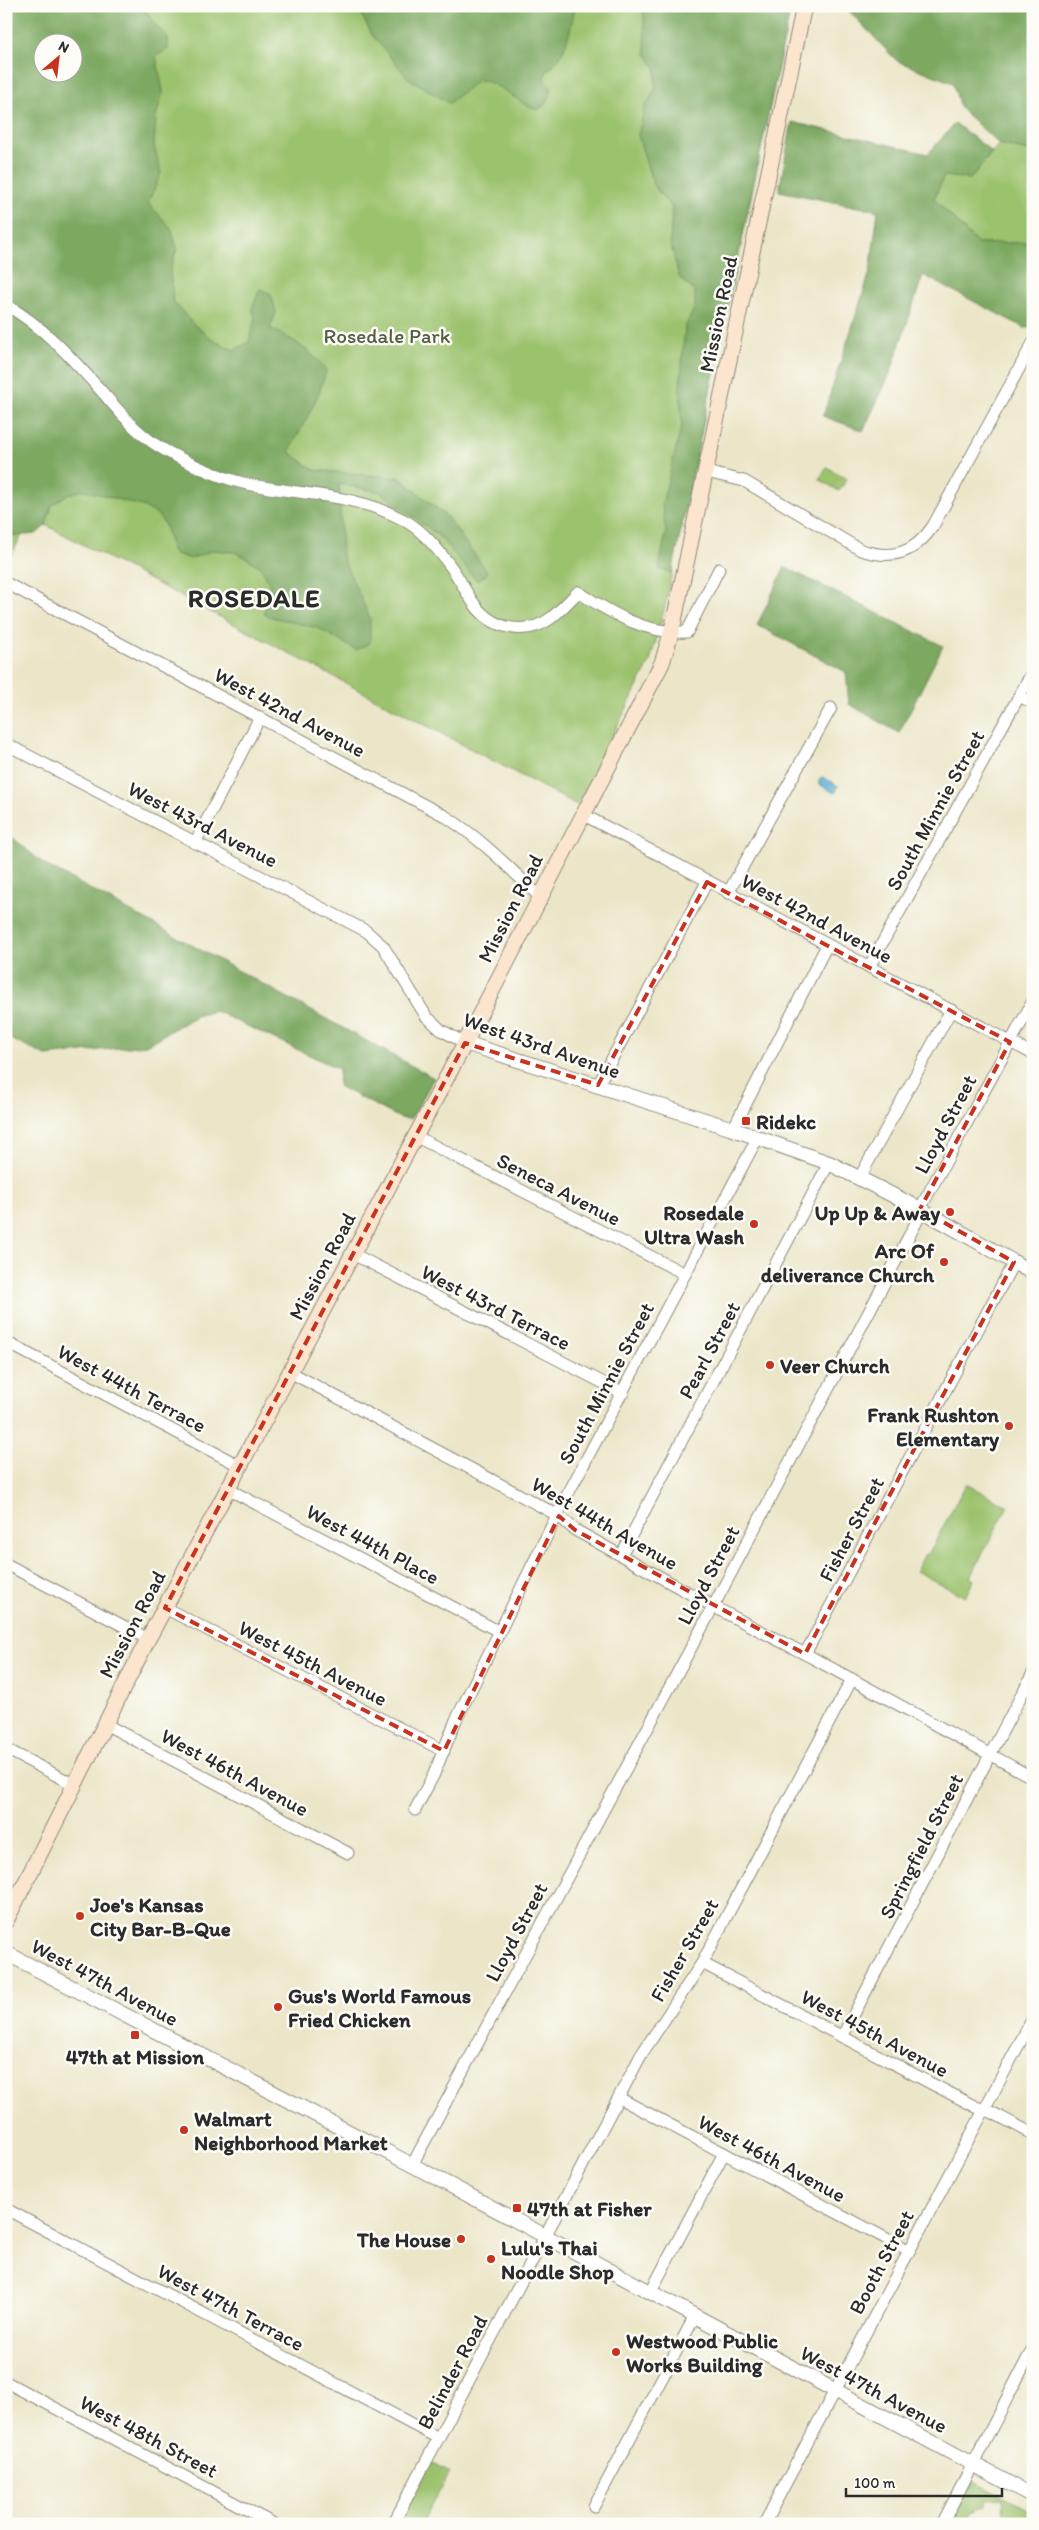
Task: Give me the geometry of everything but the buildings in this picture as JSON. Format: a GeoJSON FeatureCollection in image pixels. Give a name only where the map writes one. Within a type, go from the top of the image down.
{"type":"FeatureCollection","features":[{"type":"Feature","properties":{"kind":"main road","name":"Mission Road"},"geometry":{"type":"LineString","coordinates":[[6,1921],[148,1638],[465,1043],[539,896],[584,815],[662,663],[672,630],[804,6]]}},
{"type":"Feature","properties":{"kind":"street"},"geometry":{"type":"LineString","coordinates":[[6,305],[65,352],[138,432],[165,450],[196,466],[252,485],[330,496],[374,506],[405,520],[430,540],[452,568],[476,606],[492,621],[510,628],[529,629],[551,618],[578,592],[610,612],[642,627],[655,631],[672,630],[685,633],[690,630],[719,569]]}},
{"type":"Feature","properties":{"kind":"street"},"geometry":{"type":"LineString","coordinates":[[706,472],[744,481],[861,550],[878,556],[909,550],[926,537],[933,526],[1033,343]]}},
{"type":"Feature","properties":{"kind":"street","name":"West 42nd Avenue"},"geometry":{"type":"LineString","coordinates":[[7,583],[446,816],[475,835],[539,896]]}},
{"type":"Feature","properties":{"kind":"street","name":"South Minnie Street"},"geometry":{"type":"LineString","coordinates":[[869,967],[1033,671]]}},
{"type":"Feature","properties":{"kind":"street"},"geometry":{"type":"LineString","coordinates":[[1019,696],[1033,703]]}},
{"type":"Feature","properties":{"kind":"street"},"geometry":{"type":"LineString","coordinates":[[728,893],[830,708]]}},
{"type":"Feature","properties":{"kind":"street"},"geometry":{"type":"LineString","coordinates":[[195,843],[260,717]]}},
{"type":"Feature","properties":{"kind":"street","name":"West 43rd Avenue"},"geometry":{"type":"LineString","coordinates":[[6,744],[366,931],[383,946],[426,1016],[441,1030],[465,1043],[734,1129],[829,1163],[920,1209],[1033,1273]]}},
{"type":"Feature","properties":{"kind":"street","name":"West 42nd Avenue"},"geometry":{"type":"LineString","coordinates":[[584,815],[1033,1054]]}},
{"type":"Feature","properties":{"kind":"street"},"geometry":{"type":"LineString","coordinates":[[598,1085],[707,882]]}},
{"type":"Feature","properties":{"kind":"street"},"geometry":{"type":"LineString","coordinates":[[734,1129],[827,945]]}},
{"type":"Feature","properties":{"kind":"street","name":"Lloyd Street"},"geometry":{"type":"LineString","coordinates":[[412,2165],[713,1607],[917,1221],[920,1209],[1033,1001]]}},
{"type":"Feature","properties":{"kind":"street"},"geometry":{"type":"LineString","coordinates":[[860,1177],[951,1010]]}},
{"type":"Feature","properties":{"kind":"street","name":"Seneca Avenue"},"geometry":{"type":"LineString","coordinates":[[415,1136],[685,1274]]}},
{"type":"Feature","properties":{"kind":"street","name":"South Minnie Street"},"geometry":{"type":"LineString","coordinates":[[415,1810],[500,1632],[559,1516],[562,1506],[758,1137]]}},
{"type":"Feature","properties":{"kind":"street","name":"Pearl Street"},"geometry":{"type":"LineString","coordinates":[[622,1555],[829,1163]]}},
{"type":"Feature","properties":{"kind":"street","name":"West 43rd Terrace"},"geometry":{"type":"LineString","coordinates":[[353,1254],[623,1393]]}},
{"type":"Feature","properties":{"kind":"street","name":"Fisher Street"},"geometry":{"type":"LineString","coordinates":[[805,1654],[1014,1262]]}},
{"type":"Feature","properties":{"kind":"street","name":"West 44th Terrace"},"geometry":{"type":"LineString","coordinates":[[6,1342],[240,1466]]}},
{"type":"Feature","properties":{"kind":"street","name":"West 44th Avenue"},"geometry":{"type":"LineString","coordinates":[[290,1372],[559,1516],[575,1530],[713,1607],[852,1678],[1033,1778]]}},
{"type":"Feature","properties":{"kind":"street","name":"West 44th Place"},"geometry":{"type":"LineString","coordinates":[[228,1489],[500,1632]]}},
{"type":"Feature","properties":{"kind":"street"},"geometry":{"type":"LineString","coordinates":[[6,1564],[148,1638]]}},
{"type":"Feature","properties":{"kind":"street","name":"West 45th Avenue"},"geometry":{"type":"LineString","coordinates":[[165,1608],[444,1751]]}},
{"type":"Feature","properties":{"kind":"street","name":"Springfield Street"},"geometry":{"type":"LineString","coordinates":[[842,2037],[1033,1673]]}},
{"type":"Feature","properties":{"kind":"street","name":"Fisher Street"},"geometry":{"type":"LineString","coordinates":[[544,2238],[641,2055],[702,1963],[852,1678]]}},
{"type":"Feature","properties":{"kind":"street","name":"West 46th Avenue"},"geometry":{"type":"LineString","coordinates":[[105,1724],[348,1853]]}},
{"type":"Feature","properties":{"kind":"street"},"geometry":{"type":"LineString","coordinates":[[6,1749],[74,1784]]}},
{"type":"Feature","properties":{"kind":"street","name":"West 47th Avenue"},"geometry":{"type":"LineString","coordinates":[[6,1953],[412,2165],[544,2238],[1033,2496]]}},
{"type":"Feature","properties":{"kind":"street","name":"West 45th Avenue"},"geometry":{"type":"LineString","coordinates":[[702,1963],[983,2110],[991,2112],[1033,2134]]}},
{"type":"Feature","properties":{"kind":"street","name":"Booth Street"},"geometry":{"type":"LineString","coordinates":[[764,2524],[1033,2018]]}},
{"type":"Feature","properties":{"kind":"street","name":"West 46th Avenue"},"geometry":{"type":"LineString","coordinates":[[619,2098],[908,2250]]}},
{"type":"Feature","properties":{"kind":"street"},"geometry":{"type":"LineString","coordinates":[[650,2293],[724,2153]]}},
{"type":"Feature","properties":{"kind":"street","name":"West 47th Terrace"},"geometry":{"type":"LineString","coordinates":[[6,2209],[438,2438]]}},
{"type":"Feature","properties":{"kind":"street","name":"Belinder Road"},"geometry":{"type":"LineString","coordinates":[[394,2523],[544,2238]]}},
{"type":"Feature","properties":{"kind":"street"},"geometry":{"type":"LineString","coordinates":[[594,2506],[695,2316]]}},
{"type":"Feature","properties":{"kind":"street"},"geometry":{"type":"LineString","coordinates":[[942,2524],[967,2476],[971,2464],[1033,2348]]}},
{"type":"Feature","properties":{"kind":"street","name":"West 48th Street"},"geometry":{"type":"LineString","coordinates":[[6,2382],[274,2524]]}},
{"type":"Feature","properties":{"kind":"highlighted area"},"geometry":{"type":"Polygon","coordinates":[[[707,882],[1010,1042],[920,1209],[1014,1262],[805,1654],[575,1530],[559,1516],[444,1751],[165,1608],[465,1043],[598,1085],[707,882]]]}},
{"type":"Feature","properties":{"kind":"green space","name":"Rosedale Park"},"geometry":{"type":"Polygon","coordinates":[[[6,6],[791,6],[665,606],[650,662],[577,805],[6,504],[6,6]]]}},
{"type":"Feature","properties":{"kind":"green space"},"geometry":{"type":"Polygon","coordinates":[[[6,6],[143,6],[153,22],[168,38],[168,49],[156,56],[163,91],[156,117],[154,146],[161,173],[148,203],[171,228],[177,248],[170,271],[173,301],[193,324],[216,342],[234,350],[249,342],[255,318],[252,308],[260,289],[271,294],[276,312],[270,328],[308,351],[326,371],[315,402],[289,452],[314,470],[400,478],[447,517],[488,573],[477,581],[439,536],[380,492],[339,484],[342,557],[370,618],[370,643],[356,650],[318,628],[264,614],[270,585],[261,567],[238,553],[213,550],[191,559],[173,553],[165,525],[157,514],[142,506],[84,490],[68,494],[52,505],[46,525],[36,534],[14,536],[6,520],[6,6]]]}},
{"type":"Feature","properties":{"kind":"green space"},"geometry":{"type":"Polygon","coordinates":[[[357,6],[575,6],[563,50],[559,58],[546,72],[545,80],[551,86],[549,98],[537,110],[522,103],[495,85],[478,80],[449,103],[408,78],[372,35],[357,6]]]}},
{"type":"Feature","properties":{"kind":"green space"},"geometry":{"type":"Polygon","coordinates":[[[643,6],[791,6],[672,573],[659,569],[666,532],[662,505],[682,424],[680,388],[685,327],[695,307],[695,292],[679,277],[670,241],[672,208],[653,185],[638,135],[645,106],[655,90],[656,68],[646,54],[643,6]]]}},
{"type":"Feature","properties":{"kind":"green space"},"geometry":{"type":"Polygon","coordinates":[[[848,6],[1033,6],[1033,152],[999,144],[960,108],[953,83],[897,61],[849,11],[848,6]]]}},
{"type":"Feature","properties":{"kind":"green space"},"geometry":{"type":"Polygon","coordinates":[[[792,122],[928,154],[955,123],[992,152],[970,179],[944,176],[934,199],[978,244],[1033,242],[1033,327],[1025,328],[923,275],[890,374],[863,431],[823,416],[870,272],[878,211],[779,191],[792,122]]]}},
{"type":"Feature","properties":{"kind":"green space"},"geometry":{"type":"Polygon","coordinates":[[[999,144],[1033,152],[1033,242],[978,244],[934,199],[944,175],[970,179],[999,144]]]}},
{"type":"Feature","properties":{"kind":"green space"},"geometry":{"type":"Polygon","coordinates":[[[827,467],[847,479],[839,491],[819,479],[827,467]]]}},
{"type":"Feature","properties":{"kind":"green space"},"geometry":{"type":"Polygon","coordinates":[[[6,520],[14,536],[22,535],[6,565],[6,520]]]}},
{"type":"Feature","properties":{"kind":"green space"},"geometry":{"type":"Polygon","coordinates":[[[785,567],[943,646],[899,733],[849,704],[846,672],[757,625],[785,567]]]}},
{"type":"Feature","properties":{"kind":"green space"},"geometry":{"type":"Polygon","coordinates":[[[6,832],[44,864],[434,1078],[414,1114],[410,1119],[400,1118],[338,1086],[339,1069],[215,1011],[196,1016],[146,1045],[46,1056],[6,1037],[6,832]]]}},
{"type":"Feature","properties":{"kind":"green space"},"geometry":{"type":"Polygon","coordinates":[[[966,1484],[1008,1506],[970,1577],[974,1580],[965,1597],[916,1571],[925,1554],[928,1555],[966,1484]]]}},
{"type":"Feature","properties":{"kind":"green space"},"geometry":{"type":"Polygon","coordinates":[[[430,2462],[450,2473],[421,2524],[410,2523],[403,2516],[430,2462]]]}},
{"type":"Feature","properties":{"kind":"green space"},"geometry":{"type":"Polygon","coordinates":[[[974,2481],[1033,2512],[1033,2524],[1001,2524],[1004,2519],[1003,2499],[986,2500],[986,2506],[973,2512],[966,2524],[950,2524],[974,2481]]]}},
{"type":"Feature","properties":{"kind":"water"},"geometry":{"type":"Polygon","coordinates":[[[823,777],[838,786],[836,792],[834,793],[819,784],[819,779],[823,777]]]}},
{"type":"Feature","properties":{"kind":"place","name":"Ridekc"},"geometry":{"type":"Point","coordinates":[746,1121]}},
{"type":"Feature","properties":{"kind":"place","name":"Up Up & Away"},"geometry":{"type":"Point","coordinates":[950,1212]}},
{"type":"Feature","properties":{"kind":"place","name":"Rosedale Ultra Wash"},"geometry":{"type":"Point","coordinates":[754,1224]}},
{"type":"Feature","properties":{"kind":"place","name":"Arc Of deliverance Church"},"geometry":{"type":"Point","coordinates":[944,1262]}},
{"type":"Feature","properties":{"kind":"place","name":"Veer Church"},"geometry":{"type":"Point","coordinates":[770,1365]}},
{"type":"Feature","properties":{"kind":"place","name":"Frank Rushton Elementary"},"geometry":{"type":"Point","coordinates":[1009,1426]}},
{"type":"Feature","properties":{"kind":"place","name":"Joe's Kansas City Bar-B-Que"},"geometry":{"type":"Point","coordinates":[80,1916]}},
{"type":"Feature","properties":{"kind":"place","name":"Gus's World Famous Fried Chicken"},"geometry":{"type":"Point","coordinates":[278,2007]}},
{"type":"Feature","properties":{"kind":"place","name":"47th at Mission"},"geometry":{"type":"Point","coordinates":[135,2035]}},
{"type":"Feature","properties":{"kind":"place","name":"Walmart Neighborhood Market"},"geometry":{"type":"Point","coordinates":[184,2130]}},
{"type":"Feature","properties":{"kind":"place","name":"47th at Fisher"},"geometry":{"type":"Point","coordinates":[517,2208]}},
{"type":"Feature","properties":{"kind":"place","name":"The House"},"geometry":{"type":"Point","coordinates":[461,2239]}},
{"type":"Feature","properties":{"kind":"place","name":"Lulu's Thai Noodle Shop"},"geometry":{"type":"Point","coordinates":[491,2259]}},
{"type":"Feature","properties":{"kind":"place","name":"Westwood Public Works Building"},"geometry":{"type":"Point","coordinates":[616,2352]}},
{"type":"Feature","properties":{"kind":"district","name":"ROSEDALE"},"geometry":{"type":"Point","coordinates":[254,598]}}]}
